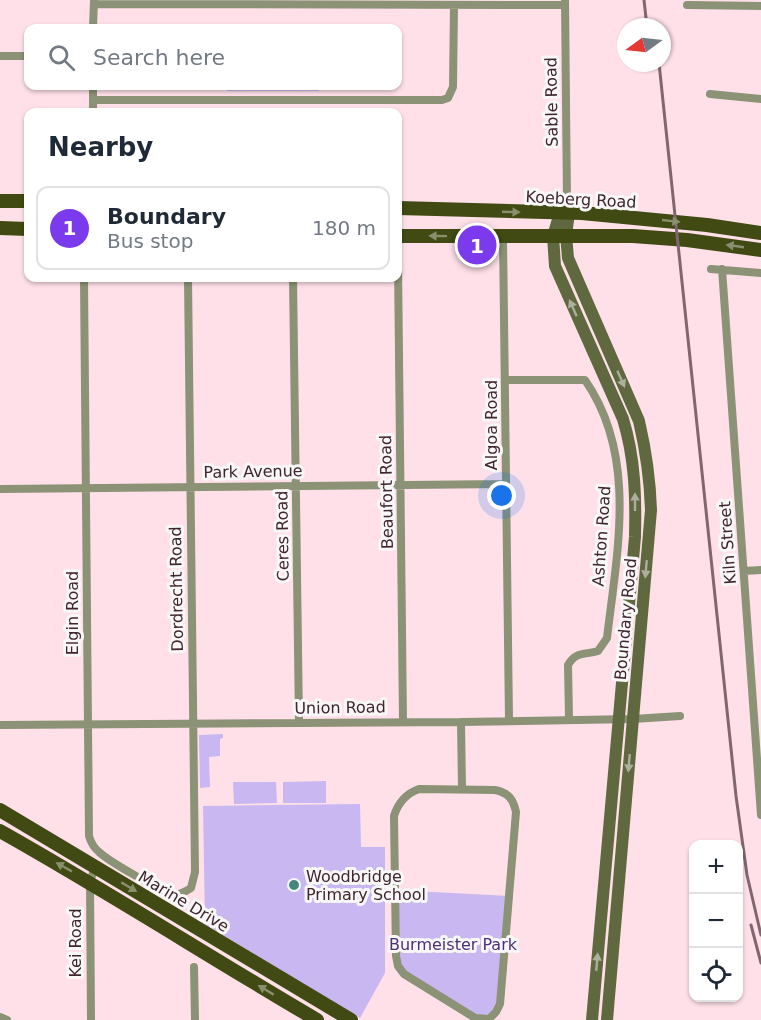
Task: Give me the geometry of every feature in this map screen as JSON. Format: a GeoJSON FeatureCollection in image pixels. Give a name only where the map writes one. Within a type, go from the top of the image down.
{"type":"FeatureCollection","features":[{"type":"Feature","properties":{"kind":"main road"},"geometry":{"type":"LineString","coordinates":[[0,201],[24,201]]}},
{"type":"Feature","properties":{"kind":"main road","name":"Koeberg Road"},"geometry":{"type":"LineString","coordinates":[[402,208],[565,210],[761,233]]}},
{"type":"Feature","properties":{"kind":"main road"},"geometry":{"type":"LineString","coordinates":[[560,235],[565,210]]}},
{"type":"Feature","properties":{"kind":"main road"},"geometry":{"type":"LineString","coordinates":[[0,228],[24,229]]}},
{"type":"Feature","properties":{"kind":"main road","name":"Boundary Road"},"geometry":{"type":"LineString","coordinates":[[560,235],[569,263],[635,410],[649,468],[651,510],[607,1020]]}},
{"type":"Feature","properties":{"kind":"main road","name":"Boundary Road"},"geometry":{"type":"LineString","coordinates":[[560,235],[553,254],[557,271],[619,409],[628,435],[634,467],[636,507],[592,1020]]}},
{"type":"Feature","properties":{"kind":"main road","name":"Koeberg Road"},"geometry":{"type":"LineString","coordinates":[[402,236],[642,236],[710,242],[761,250]]}},
{"type":"Feature","properties":{"kind":"main road","name":"Marine Drive"},"geometry":{"type":"LineString","coordinates":[[0,810],[351,1020]]}},
{"type":"Feature","properties":{"kind":"main road","name":"Marine Drive"},"geometry":{"type":"LineString","coordinates":[[0,831],[90,882],[299,1015],[316,1020]]}},
{"type":"Feature","properties":{"kind":"street"},"geometry":{"type":"LineString","coordinates":[[93,24],[94,2],[329,2],[454,5],[565,3]]}},
{"type":"Feature","properties":{"kind":"street","name":"Sable Road"},"geometry":{"type":"LineString","coordinates":[[565,3],[565,210]]}},
{"type":"Feature","properties":{"kind":"street"},"geometry":{"type":"LineString","coordinates":[[93,100],[442,100],[448,98],[453,87],[454,5]]}},
{"type":"Feature","properties":{"kind":"street"},"geometry":{"type":"LineString","coordinates":[[687,5],[761,6]]}},
{"type":"Feature","properties":{"kind":"street"},"geometry":{"type":"LineString","coordinates":[[0,56],[24,56]]}},
{"type":"Feature","properties":{"kind":"street"},"geometry":{"type":"LineString","coordinates":[[93,90],[93,108]]}},
{"type":"Feature","properties":{"kind":"street"},"geometry":{"type":"LineString","coordinates":[[710,94],[761,99]]}},
{"type":"Feature","properties":{"kind":"street","name":"Algoa Road"},"geometry":{"type":"LineString","coordinates":[[503,237],[510,720]]}},
{"type":"Feature","properties":{"kind":"street"},"geometry":{"type":"LineString","coordinates":[[711,268],[761,273]]}},
{"type":"Feature","properties":{"kind":"street","name":"Kiln Street"},"geometry":{"type":"LineString","coordinates":[[722,269],[761,815]]}},
{"type":"Feature","properties":{"kind":"street","name":"Elgin Road"},"geometry":{"type":"LineString","coordinates":[[84,282],[88,828],[92,845],[99,853],[159,888],[174,894],[181,894]]}},
{"type":"Feature","properties":{"kind":"street","name":"Dordrecht Road"},"geometry":{"type":"LineString","coordinates":[[181,894],[191,888],[195,878],[188,282]]}},
{"type":"Feature","properties":{"kind":"street","name":"Ceres Road"},"geometry":{"type":"LineString","coordinates":[[293,282],[299,722]]}},
{"type":"Feature","properties":{"kind":"street","name":"Beaufort Road"},"geometry":{"type":"LineString","coordinates":[[398,282],[403,721]]}},
{"type":"Feature","properties":{"kind":"street","name":"Ashton Road"},"geometry":{"type":"LineString","coordinates":[[506,380],[585,380],[607,419],[618,462],[620,512],[607,638],[598,651],[577,654],[568,665],[569,719]]}},
{"type":"Feature","properties":{"kind":"street","name":"Park Avenue"},"geometry":{"type":"LineString","coordinates":[[0,489],[506,484]]}},
{"type":"Feature","properties":{"kind":"street"},"geometry":{"type":"LineString","coordinates":[[744,571],[761,570]]}},
{"type":"Feature","properties":{"kind":"street","name":"Union Road"},"geometry":{"type":"LineString","coordinates":[[0,725],[461,722],[680,716]]}},
{"type":"Feature","properties":{"kind":"street"},"geometry":{"type":"LineString","coordinates":[[461,722],[462,789]]}},
{"type":"Feature","properties":{"kind":"street"},"geometry":{"type":"LineString","coordinates":[[419,789],[462,789],[504,792],[514,802],[516,812],[500,1004],[492,1016],[484,1020],[475,1018],[404,974],[398,966],[396,956],[394,816],[397,806],[411,792],[419,789]]}},
{"type":"Feature","properties":{"kind":"street","name":"Kei Road"},"geometry":{"type":"LineString","coordinates":[[91,1020],[90,882],[95,867]]}},
{"type":"Feature","properties":{"kind":"street"},"geometry":{"type":"LineString","coordinates":[[194,967],[195,1020]]}},
{"type":"Feature","properties":{"kind":"street"},"geometry":{"type":"LineString","coordinates":[[0,1017],[7,1020]]}},
{"type":"Feature","properties":{"kind":"green space"},"geometry":{"type":"Polygon","coordinates":[[[227,90],[319,90],[319,91],[227,90]]]}},
{"type":"Feature","properties":{"kind":"green space"},"geometry":{"type":"Polygon","coordinates":[[[223,734],[223,738],[220,739],[220,756],[209,757],[210,787],[200,788],[199,735],[223,734]]]}},
{"type":"Feature","properties":{"kind":"green space"},"geometry":{"type":"Polygon","coordinates":[[[326,781],[326,803],[283,803],[283,782],[326,781]]]}},
{"type":"Feature","properties":{"kind":"green space"},"geometry":{"type":"Polygon","coordinates":[[[233,782],[276,782],[277,803],[234,804],[233,782]]]}},
{"type":"Feature","properties":{"kind":"green space","name":"Woodbridge Primary School"},"geometry":{"type":"Polygon","coordinates":[[[360,804],[361,847],[385,847],[385,973],[360,1018],[205,924],[203,806],[360,804]]]}},
{"type":"Feature","properties":{"kind":"green space","name":"Burmeister Park"},"geometry":{"type":"Polygon","coordinates":[[[395,890],[509,896],[500,1004],[485,1020],[398,966],[395,890]]]}},
{"type":"Feature","properties":{"kind":"railway"},"geometry":{"type":"LineString","coordinates":[[644,0],[646,18]]}},
{"type":"Feature","properties":{"kind":"railway"},"geometry":{"type":"LineString","coordinates":[[660,72],[736,796],[747,875],[761,935]]}},
{"type":"Feature","properties":{"kind":"railway"},"geometry":{"type":"LineString","coordinates":[[751,925],[761,963]]}},
{"type":"Feature","properties":{"kind":"place","name":"Boundary"},"geometry":{"type":"Point","coordinates":[477,245]}},
{"type":"Feature","properties":{"kind":"place","name":"Woodbridge Primary School"},"geometry":{"type":"Point","coordinates":[294,885]}}]}
